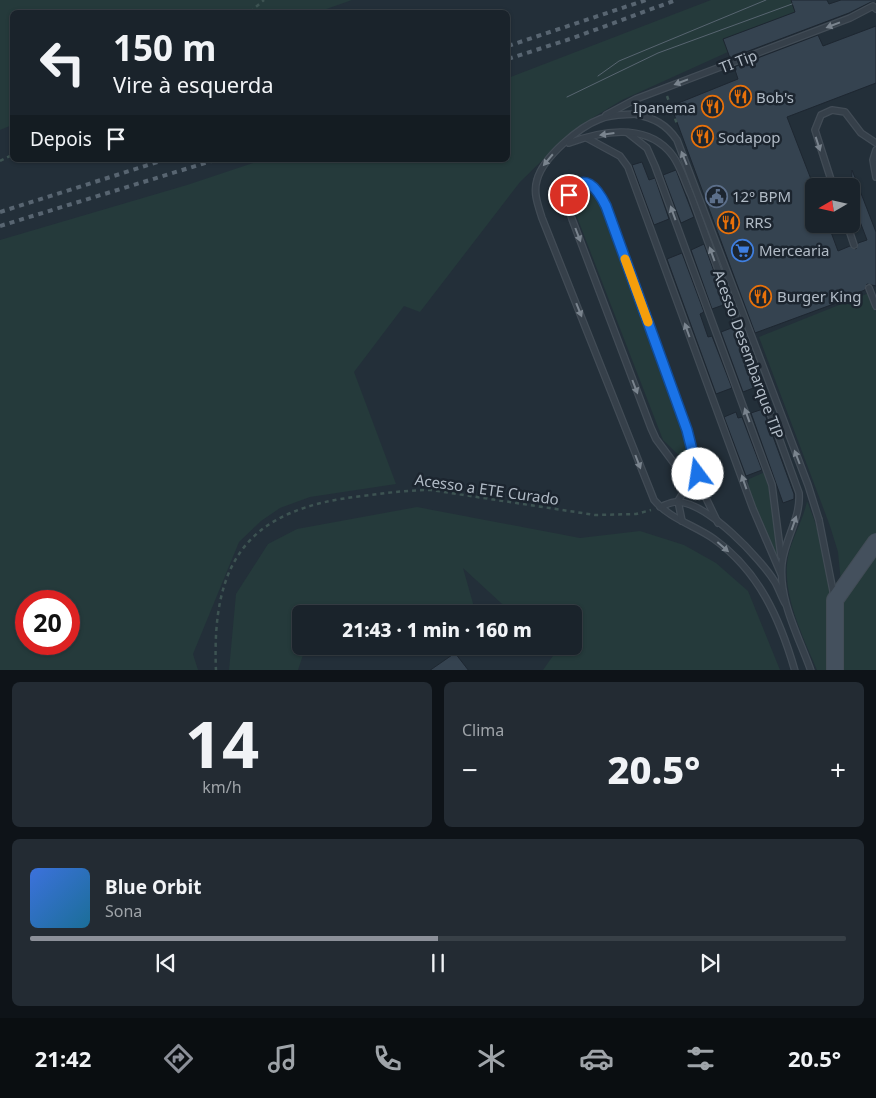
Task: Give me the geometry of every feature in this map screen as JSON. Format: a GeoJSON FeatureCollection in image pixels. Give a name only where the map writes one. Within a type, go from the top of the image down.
{"type":"FeatureCollection","features":[{"type":"Feature","properties":{"kind":"street"},"geometry":{"type":"LineString","coordinates":[[835,670],[835,600],[876,542]]}},
{"type":"Feature","properties":{"kind":"lane","name":"TI Tip"},"geometry":{"type":"LineString","coordinates":[[600,119],[636,99],[850,18],[873,6],[876,9]]}},
{"type":"Feature","properties":{"kind":"lane"},"geometry":{"type":"LineString","coordinates":[[830,178],[815,130],[821,115],[832,110],[845,112],[861,132],[876,143]]}},
{"type":"Feature","properties":{"kind":"lane"},"geometry":{"type":"LineString","coordinates":[[795,670],[779,622],[754,577],[714,539],[660,507],[649,490],[542,218],[536,196],[536,181],[541,168],[562,145],[600,119],[635,114],[651,118],[665,126],[677,140],[808,485],[819,520],[835,600]]}},
{"type":"Feature","properties":{"kind":"lane"},"geometry":{"type":"LineString","coordinates":[[626,132],[647,148],[655,166],[769,476],[779,528],[782,563]]}},
{"type":"Feature","properties":{"kind":"lane","name":"Acesso Desembarque TIP"},"geometry":{"type":"LineString","coordinates":[[562,145],[587,138],[626,132],[656,140],[668,150],[678,166],[691,195],[796,482],[799,510],[782,563],[782,576],[788,612],[811,670]]}},
{"type":"Feature","properties":{"kind":"lane"},"geometry":{"type":"LineString","coordinates":[[587,138],[620,156],[628,167],[753,509],[782,576]]}},
{"type":"Feature","properties":{"kind":"lane"},"geometry":{"type":"LineString","coordinates":[[876,150],[873,160],[876,177]]}},
{"type":"Feature","properties":{"kind":"lane"},"geometry":{"type":"LineString","coordinates":[[682,521],[678,502],[687,486],[685,478],[656,439],[651,428],[568,206],[569,195],[574,187],[580,183],[590,184],[598,189],[606,206],[687,430],[705,496],[718,523]]}},
{"type":"Feature","properties":{"kind":"lane"},"geometry":{"type":"LineString","coordinates":[[850,233],[854,245]]}},
{"type":"Feature","properties":{"kind":"lane"},"geometry":{"type":"LineString","coordinates":[[869,288],[876,306]]}},
{"type":"Feature","properties":{"kind":"lane"},"geometry":{"type":"LineString","coordinates":[[660,507],[678,502],[692,506],[718,523],[757,559],[775,582],[788,612]]}},
{"type":"Feature","properties":{"kind":"path"},"geometry":{"type":"LineString","coordinates":[[252,10],[264,0]]}},
{"type":"Feature","properties":{"kind":"path","name":"Acesso a ETE Curado"},"geometry":{"type":"LineString","coordinates":[[216,670],[214,634],[218,609],[226,581],[236,558],[250,540],[270,521],[295,510],[329,500],[409,490],[431,490],[595,515],[636,514],[660,507]]}},
{"type":"Feature","properties":{"kind":"green space"},"geometry":{"type":"Polygon","coordinates":[[[0,0],[352,0],[324,10],[10,10],[10,126],[0,130],[0,0]]]}},
{"type":"Feature","properties":{"kind":"green space"},"geometry":{"type":"Polygon","coordinates":[[[711,0],[791,0],[795,12],[728,52],[622,100],[565,138],[520,182],[420,312],[404,306],[354,372],[396,484],[310,497],[280,508],[261,521],[239,542],[193,654],[198,670],[0,670],[0,240],[187,185],[256,162],[510,162],[510,77],[711,0]]]}},
{"type":"Feature","properties":{"kind":"green space"},"geometry":{"type":"Polygon","coordinates":[[[581,186],[589,186],[596,191],[685,431],[698,479],[688,464],[663,440],[572,204],[575,191],[581,186]]]}},
{"type":"Feature","properties":{"kind":"green space"},"geometry":{"type":"Polygon","coordinates":[[[869,293],[876,312],[876,537],[841,583],[838,552],[830,526],[759,337],[869,293]]]}},
{"type":"Feature","properties":{"kind":"green space"},"geometry":{"type":"Polygon","coordinates":[[[765,472],[779,560],[769,542],[748,487],[749,479],[765,472]]]}},
{"type":"Feature","properties":{"kind":"green space"},"geometry":{"type":"Polygon","coordinates":[[[807,501],[824,550],[829,576],[831,610],[826,670],[817,670],[806,645],[792,605],[787,577],[788,556],[807,501]]]}},
{"type":"Feature","properties":{"kind":"green space"},"geometry":{"type":"Polygon","coordinates":[[[417,507],[580,538],[640,531],[684,545],[716,563],[748,591],[780,670],[543,670],[554,655],[582,655],[582,605],[503,605],[463,568],[473,605],[292,605],[292,655],[303,655],[298,670],[229,670],[236,594],[268,544],[297,529],[417,507]]]}},
{"type":"Feature","properties":{"kind":"green space"},"geometry":{"type":"Polygon","coordinates":[[[876,552],[876,670],[837,670],[842,603],[876,552]]]}},
{"type":"Feature","properties":{"kind":"building"},"geometry":{"type":"Polygon","coordinates":[[[791,0],[827,0],[829,4],[841,0],[876,0],[876,2],[871,2],[849,13],[730,58],[723,39],[795,12],[791,0]]]}},
{"type":"Feature","properties":{"kind":"building"},"geometry":{"type":"Polygon","coordinates":[[[876,26],[876,83],[787,117],[811,178],[805,178],[805,233],[831,233],[838,251],[850,246],[856,249],[858,243],[867,240],[860,222],[860,191],[876,232],[876,286],[867,284],[865,290],[838,300],[839,302],[755,333],[671,106],[738,79],[734,67],[818,35],[823,46],[876,26]]]}},
{"type":"Feature","properties":{"kind":"building"},"geometry":{"type":"Polygon","coordinates":[[[642,162],[649,180],[655,178],[669,219],[654,225],[632,165],[642,162]]]}},
{"type":"Feature","properties":{"kind":"building"},"geometry":{"type":"Polygon","coordinates":[[[676,170],[694,217],[681,223],[663,175],[676,170]]]}},
{"type":"Feature","properties":{"kind":"building"},"geometry":{"type":"Polygon","coordinates":[[[704,244],[726,304],[712,309],[691,250],[704,244]]]}},
{"type":"Feature","properties":{"kind":"building"},"geometry":{"type":"Polygon","coordinates":[[[682,253],[704,312],[700,314],[708,337],[712,336],[732,388],[716,394],[667,259],[682,253]]]}},
{"type":"Feature","properties":{"kind":"building"},"geometry":{"type":"Polygon","coordinates":[[[734,327],[756,387],[743,392],[721,332],[734,327]]]}},
{"type":"Feature","properties":{"kind":"building"},"geometry":{"type":"Polygon","coordinates":[[[763,409],[794,494],[794,499],[783,503],[751,413],[763,409]]]}},
{"type":"Feature","properties":{"kind":"building"},"geometry":{"type":"Polygon","coordinates":[[[736,412],[738,418],[742,417],[762,470],[746,476],[724,417],[736,412]]]}},
{"type":"Feature","properties":{"kind":"building"},"geometry":{"type":"Polygon","coordinates":[[[452,655],[457,655],[468,670],[430,670],[452,655]]]}},
{"type":"Feature","properties":{"kind":"tram line"},"geometry":{"type":"LineString","coordinates":[[598,76],[619,61],[766,0]]}},
{"type":"Feature","properties":{"kind":"tram line"},"geometry":{"type":"LineString","coordinates":[[567,97],[658,53],[792,4]]}},
{"type":"Feature","properties":{"kind":"railway"},"geometry":{"type":"LineString","coordinates":[[510,45],[646,0]]}},
{"type":"Feature","properties":{"kind":"railway"},"geometry":{"type":"LineString","coordinates":[[510,58],[573,38],[676,0]]}},
{"type":"Feature","properties":{"kind":"railway"},"geometry":{"type":"LineString","coordinates":[[0,212],[158,162]]}},
{"type":"Feature","properties":{"kind":"railway"},"geometry":{"type":"LineString","coordinates":[[0,226],[208,162]]}},
{"type":"Feature","properties":{"kind":"slow traffic"},"geometry":{"type":"LineString","coordinates":[[625,259],[648,322]]}},
{"type":"Feature","properties":{"kind":"place","name":"Bob's"},"geometry":{"type":"Point","coordinates":[740,97]}},
{"type":"Feature","properties":{"kind":"place","name":"Ipanema"},"geometry":{"type":"Point","coordinates":[712,107]}},
{"type":"Feature","properties":{"kind":"place","name":"Sodapop"},"geometry":{"type":"Point","coordinates":[702,137]}},
{"type":"Feature","properties":{"kind":"place","name":"12º BPM"},"geometry":{"type":"Point","coordinates":[716,196]}},
{"type":"Feature","properties":{"kind":"place","name":"RRS"},"geometry":{"type":"Point","coordinates":[729,222]}},
{"type":"Feature","properties":{"kind":"place","name":"Mercearia"},"geometry":{"type":"Point","coordinates":[743,250]}},
{"type":"Feature","properties":{"kind":"place","name":"Burger King"},"geometry":{"type":"Point","coordinates":[761,296]}},
{"type":"Feature","properties":{"kind":"route"},"geometry":{"type":"LineString","coordinates":[[569,195],[574,187],[580,183],[590,184],[598,189],[606,206],[687,430],[698,474]]}}]}
